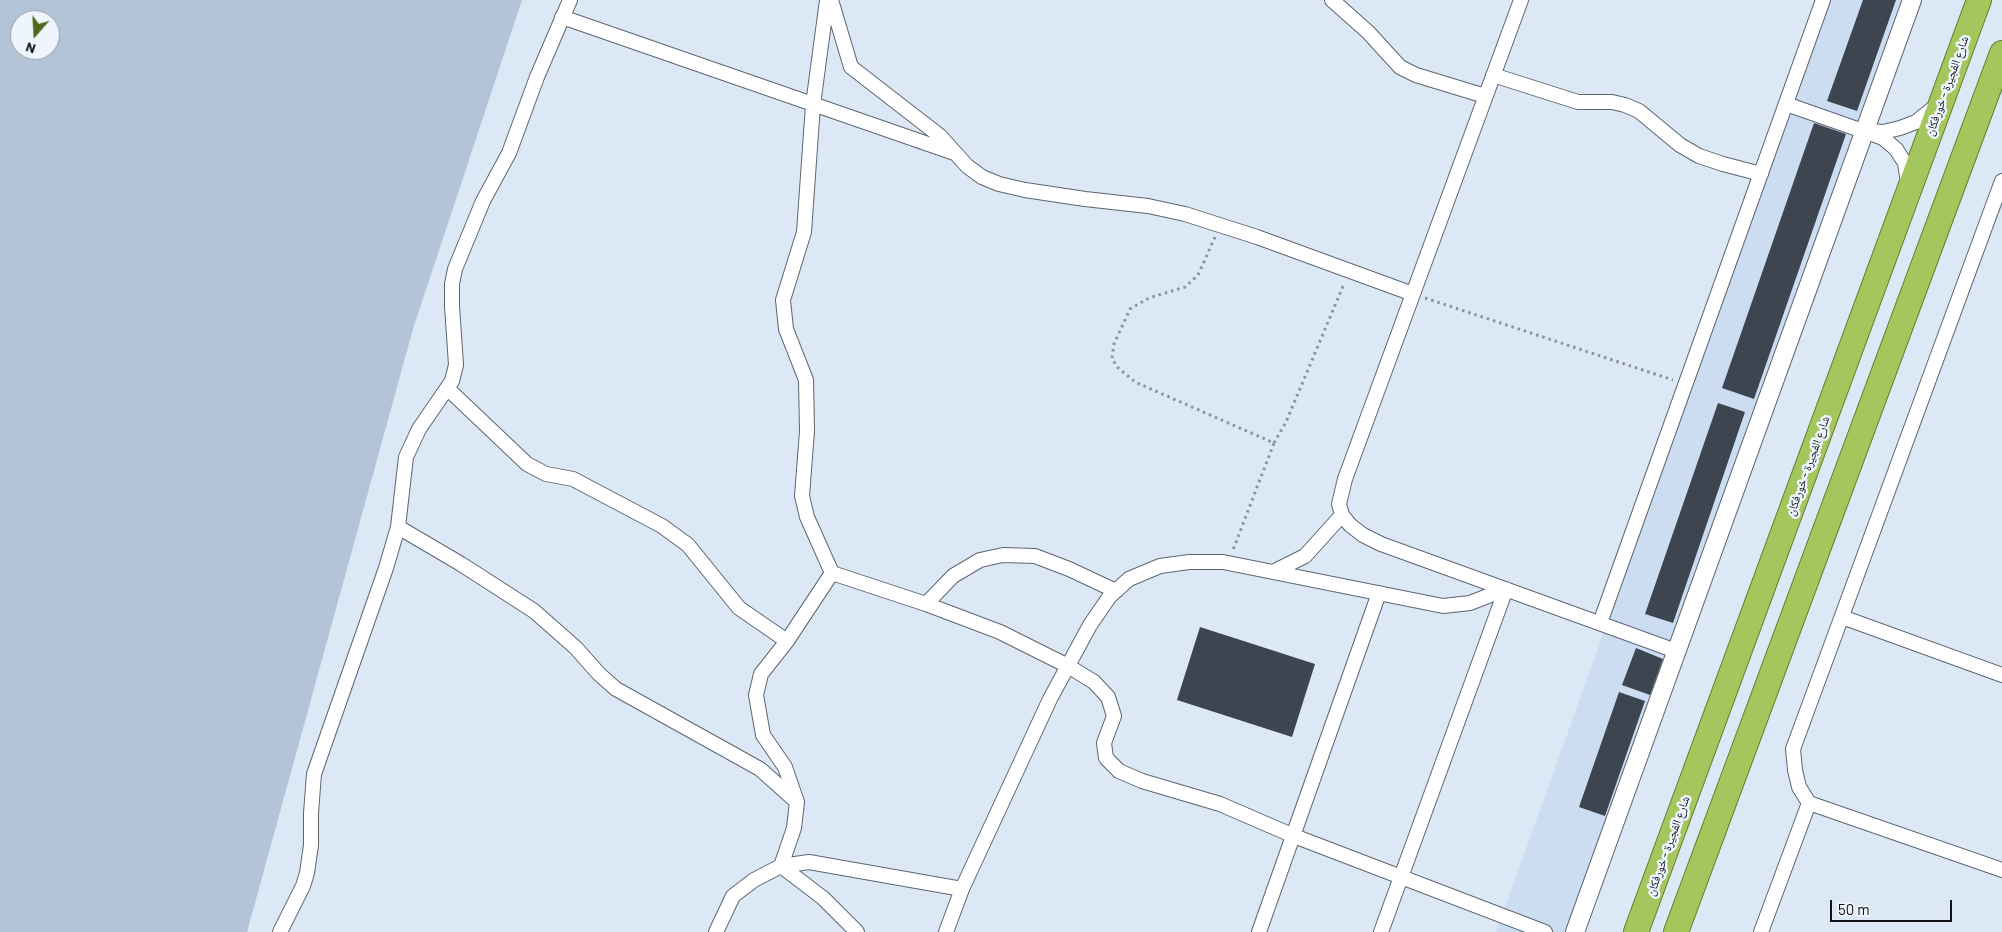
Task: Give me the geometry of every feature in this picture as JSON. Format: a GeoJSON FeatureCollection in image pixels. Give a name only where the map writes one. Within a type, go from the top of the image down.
{"type":"FeatureCollection","features":[{"type":"Feature","properties":{"kind":"highway","name":"شارع الفجيرة - خورفكان"},"geometry":{"type":"LineString","coordinates":[[1636,932],[1979,0]]}},
{"type":"Feature","properties":{"kind":"highway"},"geometry":{"type":"LineString","coordinates":[[1676,932],[2002,53]]}},
{"type":"Feature","properties":{"kind":"street"},"geometry":{"type":"LineString","coordinates":[[280,932],[303,886],[310,860],[312,793],[318,760],[386,568],[398,527],[406,457],[419,429],[452,381],[456,365],[452,284],[456,269],[483,201],[510,153],[537,77],[570,0]]}},
{"type":"Feature","properties":{"kind":"street"},"geometry":{"type":"LineString","coordinates":[[829,0],[813,105],[804,232],[783,300],[786,329],[806,380],[807,431],[802,496],[807,517],[832,573],[926,604],[1000,632],[1068,666],[1094,682],[1108,697],[1114,716],[1104,743],[1106,758],[1120,771],[1142,781],[1220,804],[1294,836],[1545,932]]}},
{"type":"Feature","properties":{"kind":"street"},"geometry":{"type":"LineString","coordinates":[[829,0],[851,67],[940,136],[967,166],[982,177],[999,184],[1085,199],[1148,206],[1184,214],[1350,270],[1413,294]]}},
{"type":"Feature","properties":{"kind":"street"},"geometry":{"type":"LineString","coordinates":[[1332,0],[1368,32],[1400,66],[1416,75],[1485,96]]}},
{"type":"Feature","properties":{"kind":"street"},"geometry":{"type":"LineString","coordinates":[[1521,0],[1345,479],[1339,504],[1342,514],[1350,526],[1369,538],[1676,651]]}},
{"type":"Feature","properties":{"kind":"street"},"geometry":{"type":"LineString","coordinates":[[1600,623],[1823,0]]}},
{"type":"Feature","properties":{"kind":"street"},"geometry":{"type":"LineString","coordinates":[[1575,932],[1912,0]]}},
{"type":"Feature","properties":{"kind":"street"},"geometry":{"type":"LineString","coordinates":[[562,18],[954,153]]}},
{"type":"Feature","properties":{"kind":"street"},"geometry":{"type":"LineString","coordinates":[[1493,75],[1578,102],[1612,102],[1624,105],[1639,111],[1680,145],[1700,156],[1761,174]]}},
{"type":"Feature","properties":{"kind":"street"},"geometry":{"type":"LineString","coordinates":[[1865,131],[1884,132],[1916,122],[1942,100]]}},
{"type":"Feature","properties":{"kind":"street"},"geometry":{"type":"LineString","coordinates":[[1786,104],[1882,138],[1896,149],[1905,163],[1909,180],[1907,197]]}},
{"type":"Feature","properties":{"kind":"street"},"geometry":{"type":"LineString","coordinates":[[2002,181],[1794,749],[1795,770],[1799,788],[1809,803],[2002,870]]}},
{"type":"Feature","properties":{"kind":"street"},"geometry":{"type":"LineString","coordinates":[[447,388],[528,464],[546,474],[572,479],[662,526],[688,545],[739,608],[787,641]]}},
{"type":"Feature","properties":{"kind":"street"},"geometry":{"type":"LineString","coordinates":[[1272,572],[1305,556],[1342,514]]}},
{"type":"Feature","properties":{"kind":"street"},"geometry":{"type":"LineString","coordinates":[[398,527],[461,564],[534,611],[576,648],[599,674],[616,689],[760,769],[797,802]]}},
{"type":"Feature","properties":{"kind":"street"},"geometry":{"type":"LineString","coordinates":[[926,604],[953,576],[980,560],[1003,555],[1035,556],[1069,568],[1116,591]]}},
{"type":"Feature","properties":{"kind":"street"},"geometry":{"type":"LineString","coordinates":[[946,932],[962,889],[1050,700],[1090,625],[1116,591],[1129,579],[1160,566],[1189,562],[1228,563],[1443,606],[1470,603],[1506,589]]}},
{"type":"Feature","properties":{"kind":"street"},"geometry":{"type":"LineString","coordinates":[[781,866],[794,828],[797,802],[785,767],[764,735],[756,695],[761,674],[787,641],[832,573]]}},
{"type":"Feature","properties":{"kind":"street"},"geometry":{"type":"LineString","coordinates":[[1381,932],[1506,589]]}},
{"type":"Feature","properties":{"kind":"street"},"geometry":{"type":"LineString","coordinates":[[1260,932],[1379,593]]}},
{"type":"Feature","properties":{"kind":"street"},"geometry":{"type":"LineString","coordinates":[[1842,617],[2002,675]]}},
{"type":"Feature","properties":{"kind":"street"},"geometry":{"type":"LineString","coordinates":[[1761,932],[1809,803]]}},
{"type":"Feature","properties":{"kind":"street"},"geometry":{"type":"LineString","coordinates":[[716,932],[733,896],[754,880],[781,866],[809,862],[962,889]]}},
{"type":"Feature","properties":{"kind":"street"},"geometry":{"type":"LineString","coordinates":[[781,866],[823,898],[857,932]]}},
{"type":"Feature","properties":{"kind":"path"},"geometry":{"type":"LineString","coordinates":[[1220,225],[1198,275],[1185,287],[1149,298],[1130,309],[1114,344],[1112,358],[1117,367],[1135,382],[1274,443]]}},
{"type":"Feature","properties":{"kind":"path"},"geometry":{"type":"LineString","coordinates":[[1228,563],[1274,443],[1286,422],[1350,270]]}},
{"type":"Feature","properties":{"kind":"path"},"geometry":{"type":"LineString","coordinates":[[1413,294],[1686,384]]}},
{"type":"Feature","properties":{"kind":"shaded area"},"geometry":{"type":"Polygon","coordinates":[[[0,0],[522,0],[413,329],[247,932],[0,932],[0,0]]]}},
{"type":"Feature","properties":{"kind":"shaded area"},"geometry":{"type":"Polygon","coordinates":[[[1831,0],[1908,0],[1570,932],[1496,932],[1831,0]]]}},
{"type":"Feature","properties":{"kind":"building"},"geometry":{"type":"Polygon","coordinates":[[[1863,0],[1896,0],[1857,111],[1827,101],[1863,0]]]}},
{"type":"Feature","properties":{"kind":"building"},"geometry":{"type":"Polygon","coordinates":[[[1814,123],[1846,134],[1754,399],[1722,388],[1814,123]]]}},
{"type":"Feature","properties":{"kind":"building"},"geometry":{"type":"Polygon","coordinates":[[[1718,403],[1745,412],[1673,623],[1645,614],[1718,403]]]}},
{"type":"Feature","properties":{"kind":"building"},"geometry":{"type":"Polygon","coordinates":[[[1200,627],[1315,664],[1292,737],[1177,700],[1200,627]]]}},
{"type":"Feature","properties":{"kind":"building"},"geometry":{"type":"Polygon","coordinates":[[[1636,648],[1663,659],[1650,695],[1622,685],[1636,648]]]}},
{"type":"Feature","properties":{"kind":"building"},"geometry":{"type":"Polygon","coordinates":[[[1619,692],[1645,701],[1605,816],[1579,807],[1619,692]]]}}]}
